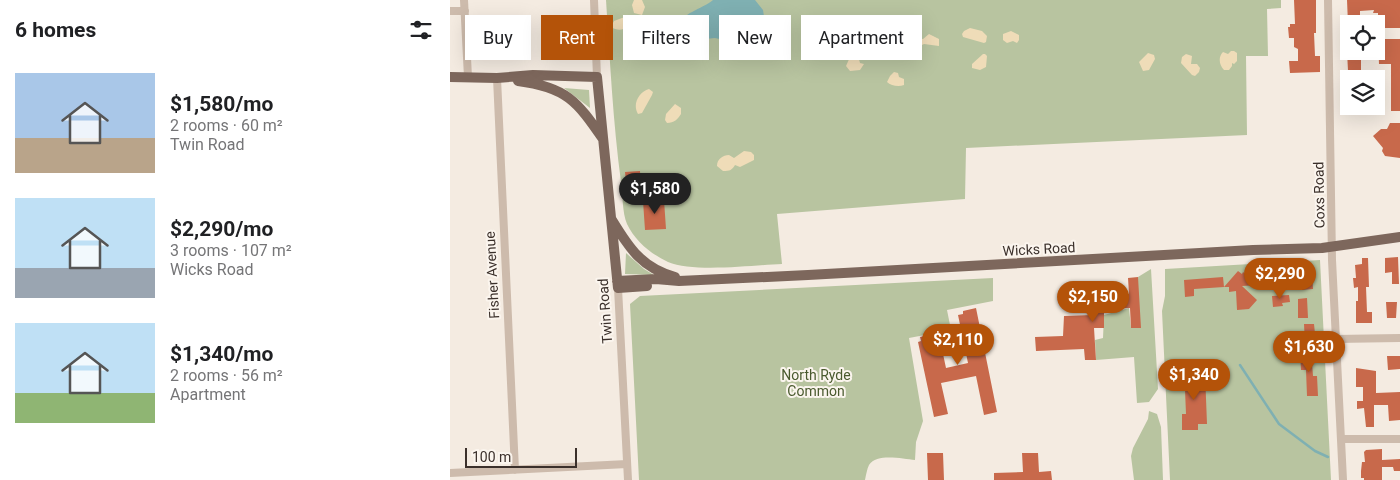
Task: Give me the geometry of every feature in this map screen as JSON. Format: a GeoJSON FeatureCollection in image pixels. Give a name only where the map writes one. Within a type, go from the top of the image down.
{"type":"FeatureCollection","features":[{"type":"Feature","properties":{"kind":"main road"},"geometry":{"type":"LineString","coordinates":[[450,77],[496,78],[533,76],[597,80]]}},
{"type":"Feature","properties":{"kind":"main road"},"geometry":{"type":"LineString","coordinates":[[496,78],[534,83],[597,80]]}},
{"type":"Feature","properties":{"kind":"main road","name":"Twin Road"},"geometry":{"type":"LineString","coordinates":[[597,80],[617,285]]}},
{"type":"Feature","properties":{"kind":"main road","name":"Twin Road"},"geometry":{"type":"LineString","coordinates":[[534,83],[554,88],[574,101],[588,117],[603,140]]}},
{"type":"Feature","properties":{"kind":"main road"},"geometry":{"type":"LineString","coordinates":[[611,216],[627,244],[644,262],[666,274],[691,280]]}},
{"type":"Feature","properties":{"kind":"main road","name":"Wicks Road"},"geometry":{"type":"LineString","coordinates":[[617,285],[656,279],[680,281],[1332,246],[1400,237]]}},
{"type":"Feature","properties":{"kind":"street"},"geometry":{"type":"LineString","coordinates":[[464,0],[468,77]]}},
{"type":"Feature","properties":{"kind":"street","name":"Twin Road"},"geometry":{"type":"LineString","coordinates":[[594,0],[597,80]]}},
{"type":"Feature","properties":{"kind":"street","name":"Coxs Road"},"geometry":{"type":"LineString","coordinates":[[1328,0],[1332,246],[1343,480]]}},
{"type":"Feature","properties":{"kind":"street"},"geometry":{"type":"LineString","coordinates":[[450,11],[465,11]]}},
{"type":"Feature","properties":{"kind":"street","name":"Fisher Avenue"},"geometry":{"type":"LineString","coordinates":[[496,78],[515,470]]}},
{"type":"Feature","properties":{"kind":"street","name":"Twin Road"},"geometry":{"type":"LineString","coordinates":[[617,285],[628,480]]}},
{"type":"Feature","properties":{"kind":"street"},"geometry":{"type":"LineString","coordinates":[[1335,339],[1400,338]]}},
{"type":"Feature","properties":{"kind":"street"},"geometry":{"type":"LineString","coordinates":[[1340,439],[1400,439]]}},
{"type":"Feature","properties":{"kind":"street"},"geometry":{"type":"LineString","coordinates":[[450,473],[627,464]]}},
{"type":"Feature","properties":{"kind":"green space"},"geometry":{"type":"Polygon","coordinates":[[[606,0],[1281,0],[1281,8],[1267,9],[1268,56],[1246,56],[1247,135],[966,148],[965,199],[777,214],[782,264],[708,268],[679,265],[662,259],[639,241],[630,230],[625,219],[610,60],[613,60],[613,15],[607,15],[606,0]]]}},
{"type":"Feature","properties":{"kind":"green space"},"geometry":{"type":"Polygon","coordinates":[[[564,88],[589,90],[590,108],[564,88]]]}},
{"type":"Feature","properties":{"kind":"green space"},"geometry":{"type":"Polygon","coordinates":[[[626,253],[644,269],[654,275],[625,274],[626,253]]]}},
{"type":"Feature","properties":{"kind":"green space"},"geometry":{"type":"Polygon","coordinates":[[[1320,260],[1331,480],[1170,480],[1162,311],[1165,296],[1165,269],[1320,260]]]}},
{"type":"Feature","properties":{"kind":"green space"},"geometry":{"type":"Polygon","coordinates":[[[1151,269],[1158,389],[1149,402],[1137,403],[1134,357],[1096,360],[1095,340],[1103,338],[1104,315],[1129,308],[1131,328],[1138,277],[1151,269]]]}},
{"type":"Feature","properties":{"kind":"green space","name":"North Ryde Common"},"geometry":{"type":"Polygon","coordinates":[[[993,278],[993,301],[947,310],[951,330],[909,338],[923,421],[916,442],[915,460],[884,458],[873,461],[869,465],[865,480],[639,480],[630,304],[640,296],[993,278]]]}},
{"type":"Feature","properties":{"kind":"green space"},"geometry":{"type":"Polygon","coordinates":[[[1149,411],[1157,414],[1161,427],[1163,480],[1134,480],[1131,456],[1133,448],[1148,419],[1149,411]]]}},
{"type":"Feature","properties":{"kind":"sand"},"geometry":{"type":"Polygon","coordinates":[[[634,0],[642,0],[645,7],[642,15],[634,13],[632,5],[634,0]]]}},
{"type":"Feature","properties":{"kind":"sand"},"geometry":{"type":"Polygon","coordinates":[[[623,18],[623,29],[613,28],[614,21],[623,18]]]}},
{"type":"Feature","properties":{"kind":"sand"},"geometry":{"type":"Polygon","coordinates":[[[970,28],[982,31],[987,36],[986,42],[963,37],[964,31],[970,28]]]}},
{"type":"Feature","properties":{"kind":"sand"},"geometry":{"type":"Polygon","coordinates":[[[1011,31],[1019,35],[1017,43],[1013,41],[1007,43],[1003,40],[1003,34],[1011,31]]]}},
{"type":"Feature","properties":{"kind":"sand"},"geometry":{"type":"Polygon","coordinates":[[[929,34],[939,39],[939,46],[922,45],[923,39],[929,34]]]}},
{"type":"Feature","properties":{"kind":"sand"},"geometry":{"type":"Polygon","coordinates":[[[1231,51],[1237,53],[1237,61],[1234,64],[1232,63],[1229,70],[1224,70],[1220,63],[1220,56],[1223,52],[1228,54],[1231,51]]]}},
{"type":"Feature","properties":{"kind":"sand"},"geometry":{"type":"Polygon","coordinates":[[[1148,53],[1154,55],[1155,59],[1149,70],[1143,71],[1139,62],[1148,53]]]}},
{"type":"Feature","properties":{"kind":"sand"},"geometry":{"type":"Polygon","coordinates":[[[983,54],[987,56],[986,67],[980,70],[972,68],[972,64],[983,54]]]}},
{"type":"Feature","properties":{"kind":"sand"},"geometry":{"type":"Polygon","coordinates":[[[1186,54],[1192,56],[1191,64],[1197,64],[1200,68],[1195,76],[1181,63],[1182,57],[1186,54]]]}},
{"type":"Feature","properties":{"kind":"sand"},"geometry":{"type":"Polygon","coordinates":[[[849,60],[859,60],[860,63],[864,64],[860,70],[850,71],[846,66],[849,60]]]}},
{"type":"Feature","properties":{"kind":"sand"},"geometry":{"type":"Polygon","coordinates":[[[894,72],[904,79],[904,85],[895,86],[887,82],[894,72]]]}},
{"type":"Feature","properties":{"kind":"sand"},"geometry":{"type":"Polygon","coordinates":[[[649,89],[653,92],[652,95],[642,113],[638,114],[636,102],[642,93],[649,89]]]}},
{"type":"Feature","properties":{"kind":"sand"},"geometry":{"type":"Polygon","coordinates":[[[675,104],[681,108],[681,114],[679,118],[667,123],[665,120],[666,114],[675,104]]]}},
{"type":"Feature","properties":{"kind":"sand"},"geometry":{"type":"Polygon","coordinates":[[[744,151],[751,152],[754,155],[754,160],[740,167],[735,165],[727,171],[723,171],[717,166],[719,159],[729,155],[734,158],[744,151]]]}},
{"type":"Feature","properties":{"kind":"water"},"geometry":{"type":"Polygon","coordinates":[[[713,0],[755,0],[763,10],[764,15],[719,15],[719,39],[709,39],[709,15],[687,15],[713,0]]]}},
{"type":"Feature","properties":{"kind":"building"},"geometry":{"type":"Polygon","coordinates":[[[1294,0],[1316,0],[1315,56],[1320,56],[1320,72],[1290,73],[1289,61],[1298,61],[1298,49],[1294,47],[1294,38],[1289,38],[1288,27],[1290,27],[1290,24],[1295,24],[1294,0]]]}},
{"type":"Feature","properties":{"kind":"building"},"geometry":{"type":"Polygon","coordinates":[[[1347,0],[1400,0],[1400,28],[1385,28],[1385,15],[1373,13],[1374,10],[1360,11],[1360,15],[1348,15],[1347,0]]]}},
{"type":"Feature","properties":{"kind":"building"},"geometry":{"type":"Polygon","coordinates":[[[1385,39],[1400,39],[1400,111],[1391,111],[1391,64],[1379,64],[1379,60],[1385,60],[1385,39]]]}},
{"type":"Feature","properties":{"kind":"building"},"geometry":{"type":"Polygon","coordinates":[[[1347,60],[1361,60],[1361,70],[1348,70],[1347,60]]]}},
{"type":"Feature","properties":{"kind":"building"},"geometry":{"type":"Polygon","coordinates":[[[1390,123],[1400,123],[1400,158],[1385,156],[1382,151],[1383,148],[1373,136],[1381,129],[1387,129],[1390,123]]]}},
{"type":"Feature","properties":{"kind":"building"},"geometry":{"type":"Polygon","coordinates":[[[640,171],[641,189],[646,189],[648,199],[630,201],[625,172],[640,171]]]}},
{"type":"Feature","properties":{"kind":"building"},"geometry":{"type":"Polygon","coordinates":[[[664,200],[666,229],[645,230],[643,201],[664,200]]]}},
{"type":"Feature","properties":{"kind":"building"},"geometry":{"type":"Polygon","coordinates":[[[1398,257],[1399,284],[1392,284],[1392,272],[1385,273],[1385,258],[1398,257]]]}},
{"type":"Feature","properties":{"kind":"building"},"geometry":{"type":"Polygon","coordinates":[[[1362,258],[1368,258],[1369,287],[1366,287],[1367,312],[1372,312],[1372,323],[1356,323],[1358,287],[1354,288],[1353,278],[1356,278],[1355,265],[1362,264],[1362,258]]]}},
{"type":"Feature","properties":{"kind":"building"},"geometry":{"type":"Polygon","coordinates":[[[1301,270],[1312,270],[1313,289],[1302,290],[1301,270]]]}},
{"type":"Feature","properties":{"kind":"building"},"geometry":{"type":"Polygon","coordinates":[[[1238,271],[1248,276],[1274,275],[1275,284],[1242,286],[1257,300],[1249,309],[1237,310],[1236,291],[1229,292],[1229,287],[1224,287],[1238,271]]]}},
{"type":"Feature","properties":{"kind":"building"},"geometry":{"type":"Polygon","coordinates":[[[1138,277],[1141,328],[1131,328],[1130,308],[1104,309],[1104,328],[1094,328],[1096,360],[1085,360],[1084,349],[1036,351],[1035,337],[1063,336],[1064,316],[1093,315],[1090,296],[1129,294],[1128,278],[1138,277]]]}},
{"type":"Feature","properties":{"kind":"building"},"geometry":{"type":"Polygon","coordinates":[[[1223,277],[1224,287],[1194,289],[1194,296],[1185,297],[1184,280],[1223,277]]]}},
{"type":"Feature","properties":{"kind":"building"},"geometry":{"type":"Polygon","coordinates":[[[1289,295],[1290,302],[1282,303],[1283,306],[1273,307],[1272,296],[1289,295]]]}},
{"type":"Feature","properties":{"kind":"building"},"geometry":{"type":"Polygon","coordinates":[[[1307,298],[1308,318],[1298,318],[1298,299],[1307,298]]]}},
{"type":"Feature","properties":{"kind":"building"},"geometry":{"type":"Polygon","coordinates":[[[1386,302],[1397,302],[1396,318],[1387,318],[1386,302]]]}},
{"type":"Feature","properties":{"kind":"building"},"geometry":{"type":"Polygon","coordinates":[[[976,308],[997,412],[984,415],[976,376],[941,383],[948,414],[934,417],[918,342],[921,341],[920,337],[931,335],[933,342],[940,340],[946,368],[968,363],[958,315],[963,314],[963,311],[976,308]]]}},
{"type":"Feature","properties":{"kind":"building"},"geometry":{"type":"Polygon","coordinates":[[[1304,324],[1314,324],[1316,343],[1305,344],[1304,324]]]}},
{"type":"Feature","properties":{"kind":"building"},"geometry":{"type":"Polygon","coordinates":[[[1311,350],[1313,376],[1317,376],[1318,396],[1307,396],[1306,370],[1301,370],[1300,351],[1311,350]]]}},
{"type":"Feature","properties":{"kind":"building"},"geometry":{"type":"Polygon","coordinates":[[[1387,356],[1400,356],[1400,369],[1388,370],[1387,356]]]}},
{"type":"Feature","properties":{"kind":"building"},"geometry":{"type":"Polygon","coordinates":[[[1356,368],[1376,371],[1376,393],[1400,392],[1400,420],[1389,421],[1388,405],[1374,405],[1374,427],[1366,427],[1364,408],[1357,409],[1357,401],[1363,401],[1363,387],[1356,387],[1356,368]]]}},
{"type":"Feature","properties":{"kind":"building"},"geometry":{"type":"Polygon","coordinates":[[[1205,373],[1207,424],[1198,424],[1198,430],[1182,430],[1182,414],[1186,414],[1185,390],[1180,390],[1180,374],[1205,373]]]}},
{"type":"Feature","properties":{"kind":"building"},"geometry":{"type":"Polygon","coordinates":[[[1382,449],[1382,460],[1400,459],[1400,471],[1394,471],[1393,467],[1382,467],[1382,480],[1364,480],[1364,478],[1361,478],[1361,471],[1362,462],[1365,462],[1364,452],[1366,450],[1382,449]]]}},
{"type":"Feature","properties":{"kind":"building"},"geometry":{"type":"Polygon","coordinates":[[[927,453],[943,453],[944,480],[928,480],[927,453]]]}},
{"type":"Feature","properties":{"kind":"building"},"geometry":{"type":"Polygon","coordinates":[[[1022,453],[1038,453],[1039,472],[1051,471],[1052,480],[994,480],[994,473],[1023,472],[1022,453]]]}},
{"type":"Feature","properties":{"kind":"waterway"},"geometry":{"type":"LineString","coordinates":[[1240,365],[1279,424],[1315,451],[1328,457]]}}]}
